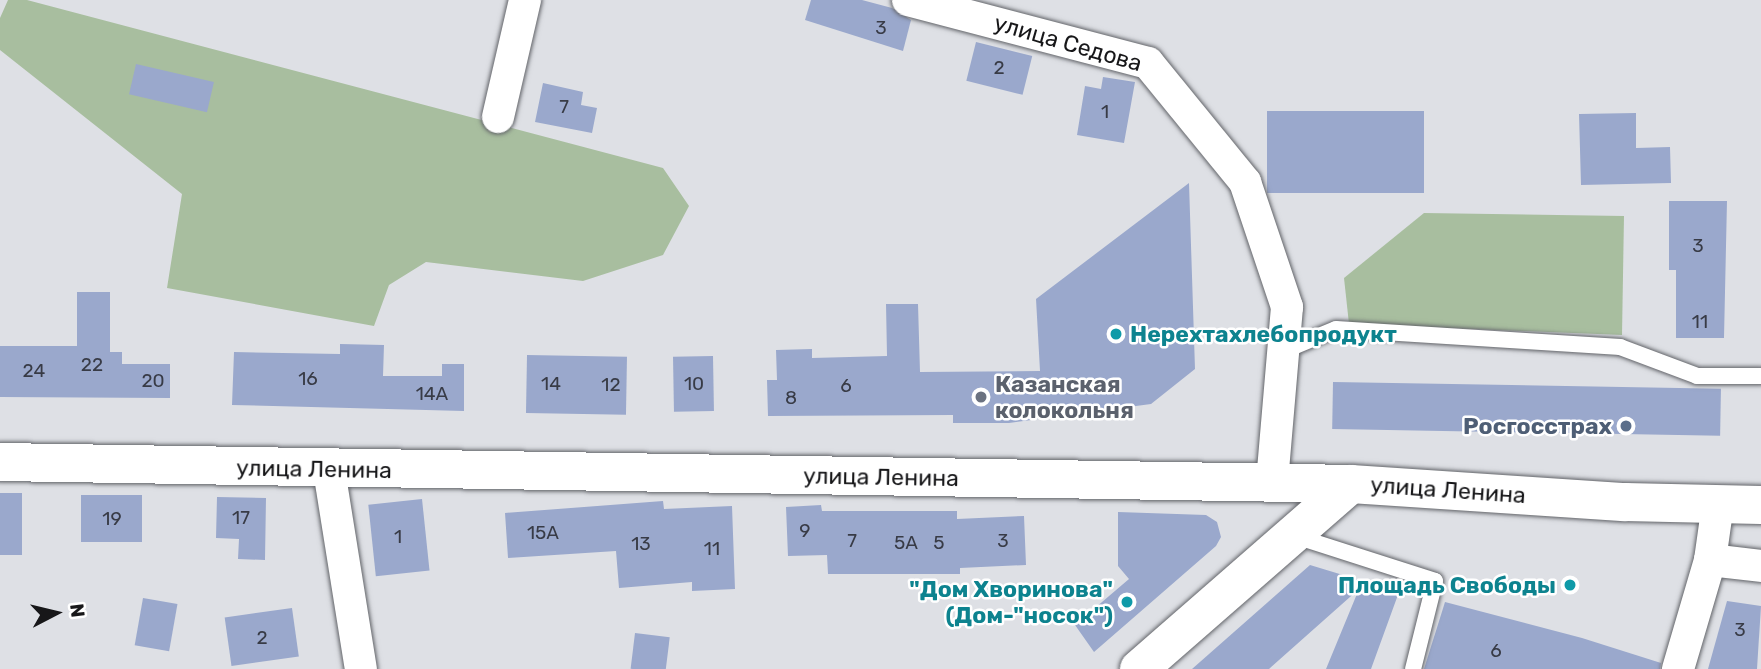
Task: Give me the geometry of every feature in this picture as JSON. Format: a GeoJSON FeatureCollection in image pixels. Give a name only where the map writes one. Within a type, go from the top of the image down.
{"type":"FeatureCollection","features":[{"type":"Feature","properties":{"kind":"main road","name":"улица Ленина"},"geometry":{"type":"LineString","coordinates":[[0,462],[329,470],[1272,482],[1761,505]]}},
{"type":"Feature","properties":{"kind":"main road"},"geometry":{"type":"LineString","coordinates":[[1139,669],[1351,484]]}},
{"type":"Feature","properties":{"kind":"street"},"geometry":{"type":"LineString","coordinates":[[498,117],[525,0]]}},
{"type":"Feature","properties":{"kind":"street","name":"улица Седова"},"geometry":{"type":"LineString","coordinates":[[908,0],[1148,63],[1245,182],[1287,307],[1272,482]]}},
{"type":"Feature","properties":{"kind":"street"},"geometry":{"type":"LineString","coordinates":[[329,470],[361,669]]}},
{"type":"Feature","properties":{"kind":"street"},"geometry":{"type":"LineString","coordinates":[[1678,669],[1710,560],[1718,504]]}},
{"type":"Feature","properties":{"kind":"street"},"geometry":{"type":"LineString","coordinates":[[1710,560],[1761,566]]}},
{"type":"Feature","properties":{"kind":"lane"},"geometry":{"type":"LineString","coordinates":[[1283,351],[1336,330],[1620,347],[1697,376],[1761,376]]}},
{"type":"Feature","properties":{"kind":"lane"},"geometry":{"type":"LineString","coordinates":[[1292,535],[1435,581],[1413,669]]}},
{"type":"Feature","properties":{"kind":"green space"},"geometry":{"type":"Polygon","coordinates":[[[8,0],[27,0],[663,168],[689,206],[663,255],[583,281],[426,262],[389,285],[374,326],[167,288],[182,194],[0,50],[0,18],[8,0]]]}},
{"type":"Feature","properties":{"kind":"green space"},"geometry":{"type":"Polygon","coordinates":[[[1424,213],[1624,216],[1622,335],[1349,324],[1344,278],[1424,213]]]}},
{"type":"Feature","properties":{"kind":"building"},"geometry":{"type":"Polygon","coordinates":[[[811,0],[862,0],[892,8],[911,20],[903,51],[805,20],[811,0]]]}},
{"type":"Feature","properties":{"kind":"building"},"geometry":{"type":"Polygon","coordinates":[[[976,42],[1032,56],[1023,95],[966,81],[976,42]]]}},
{"type":"Feature","properties":{"kind":"building"},"geometry":{"type":"Polygon","coordinates":[[[136,64],[214,82],[207,112],[129,94],[136,64]]]}},
{"type":"Feature","properties":{"kind":"building"},"geometry":{"type":"Polygon","coordinates":[[[1103,77],[1135,82],[1124,143],[1077,135],[1085,86],[1101,89],[1103,77]]]}},
{"type":"Feature","properties":{"kind":"building"},"geometry":{"type":"Polygon","coordinates":[[[543,83],[583,92],[581,105],[597,108],[592,133],[535,122],[543,83]]]}},
{"type":"Feature","properties":{"kind":"building"},"geometry":{"type":"Polygon","coordinates":[[[1267,111],[1424,111],[1424,193],[1267,193],[1267,111]]]}},
{"type":"Feature","properties":{"kind":"building"},"geometry":{"type":"Polygon","coordinates":[[[1636,113],[1636,148],[1670,147],[1671,183],[1581,185],[1579,114],[1636,113]]]}},
{"type":"Feature","properties":{"kind":"building","name":"Нерехтахлебопродукт"},"geometry":{"type":"Polygon","coordinates":[[[1189,183],[1195,369],[1151,404],[1009,423],[953,423],[953,415],[768,416],[767,380],[777,380],[776,350],[812,349],[812,358],[887,356],[886,304],[918,304],[920,372],[1040,371],[1036,299],[1189,183]]]}},
{"type":"Feature","properties":{"kind":"building"},"geometry":{"type":"Polygon","coordinates":[[[1669,201],[1727,201],[1724,338],[1676,338],[1676,270],[1669,270],[1669,201]]]}},
{"type":"Feature","properties":{"kind":"building"},"geometry":{"type":"Polygon","coordinates":[[[77,292],[110,292],[110,352],[122,352],[122,364],[170,364],[170,398],[0,397],[0,346],[77,346],[77,292]]]}},
{"type":"Feature","properties":{"kind":"building"},"geometry":{"type":"Polygon","coordinates":[[[340,344],[384,345],[383,376],[442,376],[442,364],[464,364],[464,411],[232,405],[234,352],[340,354],[340,344]]]}},
{"type":"Feature","properties":{"kind":"building"},"geometry":{"type":"Polygon","coordinates":[[[527,355],[627,357],[626,415],[526,413],[527,355]]]}},
{"type":"Feature","properties":{"kind":"building"},"geometry":{"type":"Polygon","coordinates":[[[713,356],[714,411],[674,412],[673,357],[713,356]]]}},
{"type":"Feature","properties":{"kind":"building"},"geometry":{"type":"Polygon","coordinates":[[[1333,382],[1721,389],[1720,436],[1332,429],[1333,382]]]}},
{"type":"Feature","properties":{"kind":"building"},"geometry":{"type":"Polygon","coordinates":[[[0,493],[22,493],[22,555],[0,555],[0,493]]]}},
{"type":"Feature","properties":{"kind":"building"},"geometry":{"type":"Polygon","coordinates":[[[81,495],[142,495],[142,542],[81,542],[81,495]]]}},
{"type":"Feature","properties":{"kind":"building"},"geometry":{"type":"Polygon","coordinates":[[[217,497],[266,498],[265,560],[238,559],[239,539],[216,538],[217,497]]]}},
{"type":"Feature","properties":{"kind":"building"},"geometry":{"type":"Polygon","coordinates":[[[422,499],[430,571],[376,576],[368,505],[422,499]]]}},
{"type":"Feature","properties":{"kind":"building"},"geometry":{"type":"Polygon","coordinates":[[[663,501],[664,509],[732,506],[735,589],[692,591],[692,582],[619,588],[616,551],[508,558],[505,513],[663,501]]]}},
{"type":"Feature","properties":{"kind":"building"},"geometry":{"type":"Polygon","coordinates":[[[821,505],[822,511],[957,511],[957,519],[1024,516],[1026,565],[960,568],[960,574],[828,574],[827,555],[788,556],[786,507],[821,505]]]}},
{"type":"Feature","properties":{"kind":"building","name":"\"Дом Хворинова\" (Дом-\"носок\")"},"geometry":{"type":"Polygon","coordinates":[[[1118,512],[1206,515],[1217,522],[1221,537],[1216,546],[1094,652],[1075,625],[1129,579],[1118,566],[1118,512]]]}},
{"type":"Feature","properties":{"kind":"building"},"geometry":{"type":"Polygon","coordinates":[[[1310,565],[1399,592],[1371,669],[1326,669],[1359,589],[1269,669],[1192,669],[1310,565]]]}},
{"type":"Feature","properties":{"kind":"building"},"geometry":{"type":"Polygon","coordinates":[[[143,598],[177,604],[169,651],[135,645],[143,598]]]}},
{"type":"Feature","properties":{"kind":"building"},"geometry":{"type":"Polygon","coordinates":[[[1727,601],[1761,606],[1757,669],[1708,669],[1727,601]]]}},
{"type":"Feature","properties":{"kind":"building"},"geometry":{"type":"Polygon","coordinates":[[[1445,602],[1582,638],[1661,663],[1660,669],[1424,669],[1445,602]]]}},
{"type":"Feature","properties":{"kind":"building"},"geometry":{"type":"Polygon","coordinates":[[[292,608],[299,657],[231,666],[225,617],[292,608]]]}},
{"type":"Feature","properties":{"kind":"building"},"geometry":{"type":"Polygon","coordinates":[[[635,633],[670,637],[666,669],[631,669],[635,633]]]}},
{"type":"Feature","properties":{"kind":"place","name":"Нерехтахлебопродукт"},"geometry":{"type":"Point","coordinates":[1116,334]}},
{"type":"Feature","properties":{"kind":"place","name":"Казанская колокольня"},"geometry":{"type":"Point","coordinates":[981,397]}},
{"type":"Feature","properties":{"kind":"place","name":"Росгосстрах"},"geometry":{"type":"Point","coordinates":[1626,426]}},
{"type":"Feature","properties":{"kind":"place","name":"Площадь Свободы"},"geometry":{"type":"Point","coordinates":[1570,585]}},
{"type":"Feature","properties":{"kind":"place","name":"\"Дом Хворинова\" (Дом-\"носок\")"},"geometry":{"type":"Point","coordinates":[1127,602]}}]}
